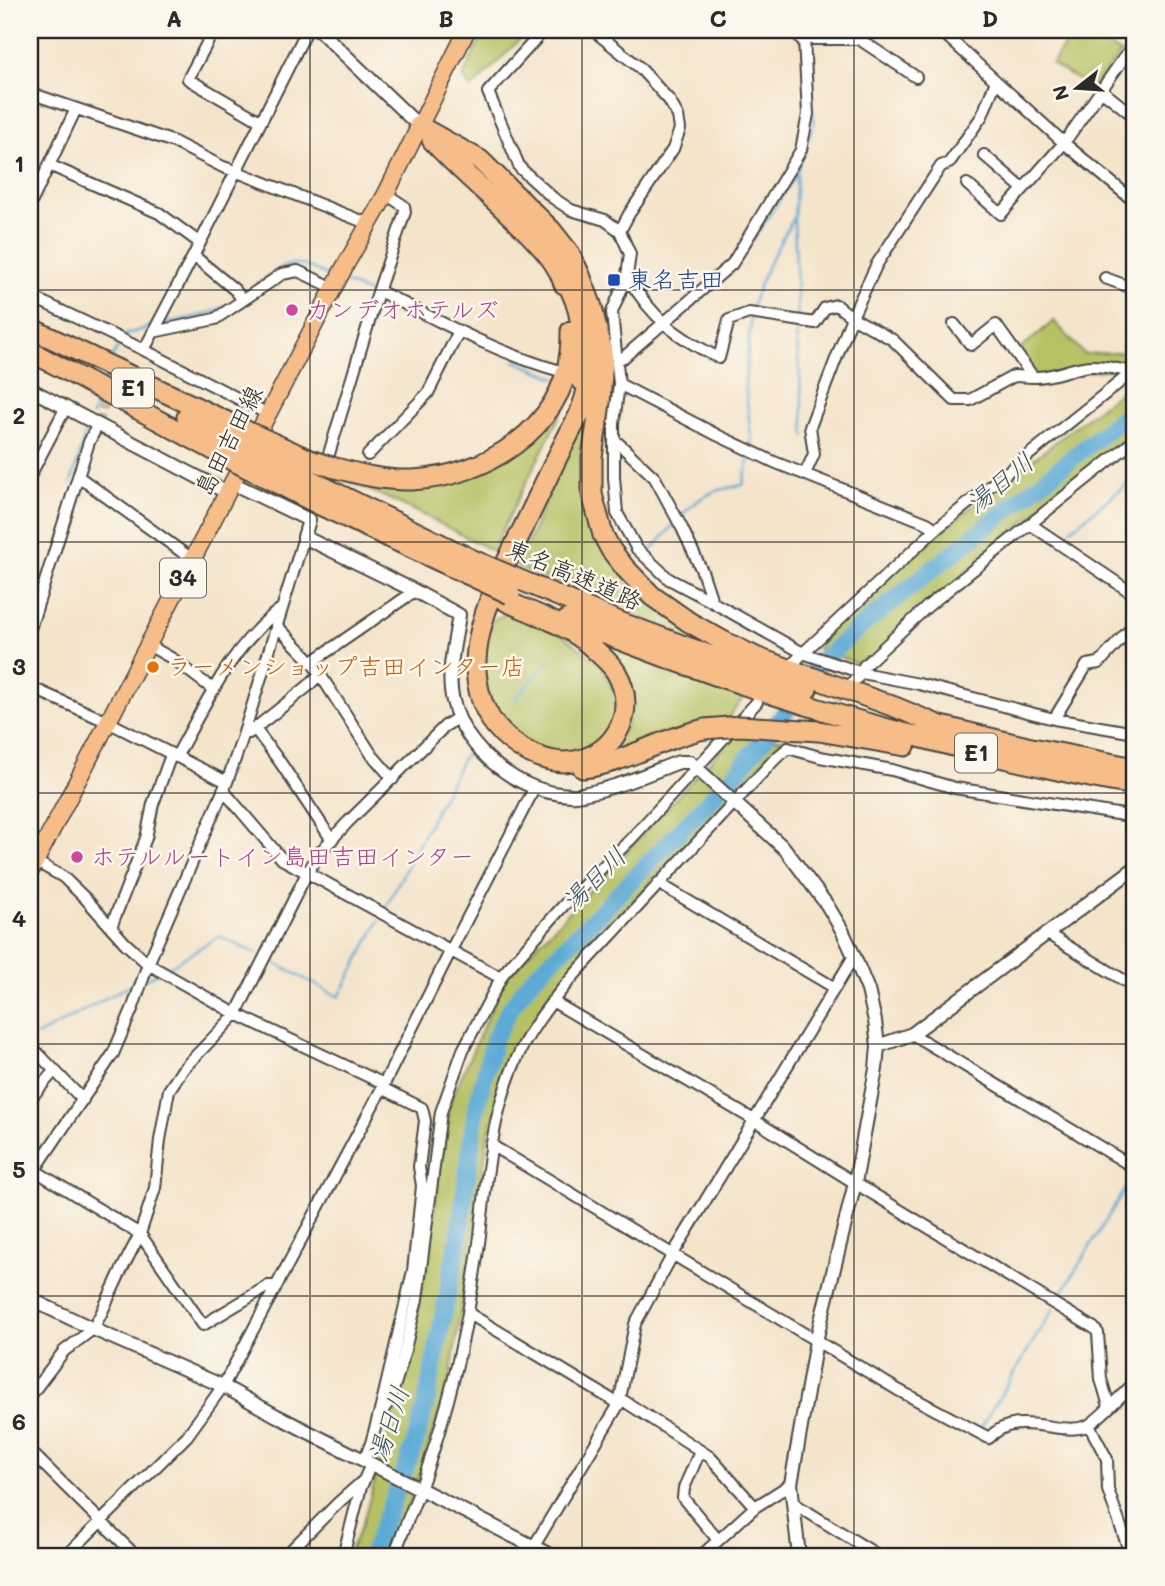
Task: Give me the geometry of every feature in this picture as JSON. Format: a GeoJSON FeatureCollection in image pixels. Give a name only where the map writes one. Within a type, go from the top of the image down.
{"type":"FeatureCollection","features":[{"type":"Feature","properties":{"kind":"highway"},"geometry":{"type":"LineString","coordinates":[[419,126],[444,154],[521,225],[552,259],[572,292],[583,348],[579,389],[563,430],[505,547],[478,610],[468,662],[474,701],[484,724],[506,749],[523,759],[554,768],[577,769],[605,764],[674,737],[705,729],[740,726],[829,705]]}},
{"type":"Feature","properties":{"kind":"highway"},"geometry":{"type":"LineString","coordinates":[[419,126],[480,160],[551,230],[575,264],[592,307],[602,351],[603,370],[592,457],[592,494],[599,522],[611,550],[652,596],[689,622],[758,658],[778,683],[829,705],[880,741],[952,756],[1135,785]]}},
{"type":"Feature","properties":{"kind":"highway"},"geometry":{"type":"LineString","coordinates":[[237,444],[376,478],[412,480],[456,473],[502,454],[522,440],[538,422],[552,402],[568,366],[571,324],[560,271]]}},
{"type":"Feature","properties":{"kind":"highway"},"geometry":{"type":"LineString","coordinates":[[510,591],[584,640],[615,670],[623,689],[624,714],[616,736],[599,752],[586,758],[564,762],[524,751],[504,736],[488,715],[478,687],[476,669],[477,648],[484,619],[499,578],[585,398],[593,363],[595,322]]}},
{"type":"Feature","properties":{"kind":"highway","name":"東名高速道路"},"geometry":{"type":"LineString","coordinates":[[30,330],[237,444],[318,504],[397,542],[468,571]]}},
{"type":"Feature","properties":{"kind":"highway","name":"東名高速道路"},"geometry":{"type":"LineString","coordinates":[[30,351],[237,444]]}},
{"type":"Feature","properties":{"kind":"highway","name":"東名高速道路"},"geometry":{"type":"LineString","coordinates":[[318,504],[654,653],[778,683],[829,705],[1135,768]]}},
{"type":"Feature","properties":{"kind":"main road","name":"島田吉田線"},"geometry":{"type":"LineString","coordinates":[[33,866],[345,266],[386,194],[467,30]]}},
{"type":"Feature","properties":{"kind":"street"},"geometry":{"type":"LineString","coordinates":[[214,30],[188,79],[260,121]]}},
{"type":"Feature","properties":{"kind":"street"},"geometry":{"type":"LineString","coordinates":[[144,350],[307,30]]}},
{"type":"Feature","properties":{"kind":"street"},"geometry":{"type":"LineString","coordinates":[[319,30],[419,126]]}},
{"type":"Feature","properties":{"kind":"street"},"geometry":{"type":"LineString","coordinates":[[544,30],[488,92],[520,168],[553,198],[571,210],[605,220],[620,232],[629,254],[627,276],[612,312],[619,384],[614,423],[614,477],[617,513],[637,549],[669,579],[805,654],[862,673],[932,687],[1054,719],[1135,733]]}},
{"type":"Feature","properties":{"kind":"street"},"geometry":{"type":"LineString","coordinates":[[593,30],[639,67],[669,100],[678,116],[680,129],[673,149],[629,214],[620,232]]}},
{"type":"Feature","properties":{"kind":"street"},"geometry":{"type":"LineString","coordinates":[[859,39],[869,30]]}},
{"type":"Feature","properties":{"kind":"street"},"geometry":{"type":"LineString","coordinates":[[940,30],[1064,143],[1135,202]]}},
{"type":"Feature","properties":{"kind":"street"},"geometry":{"type":"LineString","coordinates":[[617,360],[665,324],[732,264],[801,150],[808,114],[803,34],[859,39],[916,77]]}},
{"type":"Feature","properties":{"kind":"street"},"geometry":{"type":"LineString","coordinates":[[967,184],[1001,214],[1064,143],[1135,42]]}},
{"type":"Feature","properties":{"kind":"street"},"geometry":{"type":"LineString","coordinates":[[805,474],[814,454],[810,427],[852,317],[877,264],[941,166],[949,163],[982,116],[996,81]]}},
{"type":"Feature","properties":{"kind":"street"},"geometry":{"type":"LineString","coordinates":[[1101,90],[1135,117]]}},
{"type":"Feature","properties":{"kind":"street"},"geometry":{"type":"LineString","coordinates":[[30,93],[174,142],[223,167],[369,224]]}},
{"type":"Feature","properties":{"kind":"street"},"geometry":{"type":"LineString","coordinates":[[30,205],[76,109]]}},
{"type":"Feature","properties":{"kind":"street"},"geometry":{"type":"LineString","coordinates":[[984,155],[1023,189]]}},
{"type":"Feature","properties":{"kind":"street"},"geometry":{"type":"LineString","coordinates":[[50,165],[159,213],[200,243]]}},
{"type":"Feature","properties":{"kind":"street"},"geometry":{"type":"LineString","coordinates":[[276,1286],[268,1286],[204,1325],[140,1234],[32,1173],[113,1054],[225,786],[304,537],[318,504],[377,295],[405,212],[404,205],[386,194]]}},
{"type":"Feature","properties":{"kind":"street"},"geometry":{"type":"LineString","coordinates":[[194,256],[241,297]]}},
{"type":"Feature","properties":{"kind":"street"},"geometry":{"type":"LineString","coordinates":[[154,332],[215,319],[241,297],[282,274],[298,271],[335,286]]}},
{"type":"Feature","properties":{"kind":"street"},"geometry":{"type":"LineString","coordinates":[[627,276],[640,298],[657,318],[691,344],[719,358],[729,320],[753,313],[815,323],[825,308],[836,305],[893,340],[954,400],[970,400],[1014,376],[1043,377],[1086,366],[1134,371]]}},
{"type":"Feature","properties":{"kind":"street"},"geometry":{"type":"LineString","coordinates":[[1105,278],[1135,289]]}},
{"type":"Feature","properties":{"kind":"street"},"geometry":{"type":"LineString","coordinates":[[377,295],[457,334],[527,362],[557,370]]}},
{"type":"Feature","properties":{"kind":"street"},"geometry":{"type":"LineString","coordinates":[[30,296],[124,340],[268,414]]}},
{"type":"Feature","properties":{"kind":"street"},"geometry":{"type":"LineString","coordinates":[[954,324],[971,345],[996,325],[1033,377]]}},
{"type":"Feature","properties":{"kind":"street"},"geometry":{"type":"LineString","coordinates":[[368,454],[428,393],[457,334]]}},
{"type":"Feature","properties":{"kind":"street"},"geometry":{"type":"LineString","coordinates":[[120,352],[124,340]]}},
{"type":"Feature","properties":{"kind":"street"},"geometry":{"type":"LineString","coordinates":[[378,1418],[390,1401],[417,1299],[441,1112],[463,1050],[501,978],[563,906],[630,840],[696,766],[805,654],[936,529],[1134,371]]}},
{"type":"Feature","properties":{"kind":"street"},"geometry":{"type":"LineString","coordinates":[[619,384],[745,448],[936,529]]}},
{"type":"Feature","properties":{"kind":"street"},"geometry":{"type":"LineString","coordinates":[[30,389],[230,488],[318,504]]}},
{"type":"Feature","properties":{"kind":"street"},"geometry":{"type":"LineString","coordinates":[[30,476],[66,407]]}},
{"type":"Feature","properties":{"kind":"street"},"geometry":{"type":"LineString","coordinates":[[30,629],[79,477],[93,422]]}},
{"type":"Feature","properties":{"kind":"street"},"geometry":{"type":"LineString","coordinates":[[614,439],[655,478],[702,571],[712,601]]}},
{"type":"Feature","properties":{"kind":"street"},"geometry":{"type":"LineString","coordinates":[[394,1556],[420,1488],[452,1389],[480,1239],[491,1145],[502,1100],[528,1037],[552,1001],[658,883],[733,802],[862,673],[864,666],[929,606],[1135,440]]}},
{"type":"Feature","properties":{"kind":"street"},"geometry":{"type":"LineString","coordinates":[[79,477],[193,560]]}},
{"type":"Feature","properties":{"kind":"street"},"geometry":{"type":"LineString","coordinates":[[1030,524],[1135,595]]}},
{"type":"Feature","properties":{"kind":"street"},"geometry":{"type":"LineString","coordinates":[[304,537],[459,615],[451,677],[452,700],[472,741],[490,761],[534,789],[572,796],[608,789],[679,762],[690,762],[785,849],[827,905],[842,930],[868,990],[878,1046],[855,1183],[817,1341],[791,1484],[799,1556]]}},
{"type":"Feature","properties":{"kind":"street"},"geometry":{"type":"LineString","coordinates":[[312,662],[415,591]]}},
{"type":"Feature","properties":{"kind":"street"},"geometry":{"type":"LineString","coordinates":[[111,927],[146,838],[153,804],[174,756],[245,644],[266,619],[282,608]]}},
{"type":"Feature","properties":{"kind":"street"},"geometry":{"type":"LineString","coordinates":[[1054,719],[1087,665],[1099,663],[1135,624]]}},
{"type":"Feature","properties":{"kind":"street"},"geometry":{"type":"LineString","coordinates":[[276,625],[312,662],[372,755],[393,779]]}},
{"type":"Feature","properties":{"kind":"street"},"geometry":{"type":"LineString","coordinates":[[148,645],[173,659],[214,690]]}},
{"type":"Feature","properties":{"kind":"street"},"geometry":{"type":"LineString","coordinates":[[243,736],[319,675]]}},
{"type":"Feature","properties":{"kind":"street"},"geometry":{"type":"LineString","coordinates":[[30,687],[108,722],[225,786],[282,859],[501,978]]}},
{"type":"Feature","properties":{"kind":"street"},"geometry":{"type":"LineString","coordinates":[[30,1396],[64,1351],[93,1329],[140,1234],[155,1188],[169,1090],[183,1069],[236,1014],[307,873],[321,851],[445,726],[459,717]]}},
{"type":"Feature","properties":{"kind":"street"},"geometry":{"type":"LineString","coordinates":[[255,729],[332,840]]}},
{"type":"Feature","properties":{"kind":"street"},"geometry":{"type":"LineString","coordinates":[[788,748],[820,757],[892,770],[955,788],[1135,817]]}},
{"type":"Feature","properties":{"kind":"street"},"geometry":{"type":"LineString","coordinates":[[66,1556],[187,1436],[223,1386],[383,1086],[534,789]]}},
{"type":"Feature","properties":{"kind":"street"},"geometry":{"type":"LineString","coordinates":[[33,866],[63,877],[149,968],[422,1108],[425,1121],[419,1167],[422,1186],[413,1271],[369,1463],[342,1556]]}},
{"type":"Feature","properties":{"kind":"street"},"geometry":{"type":"LineString","coordinates":[[878,1046],[912,1034],[1135,868]]}},
{"type":"Feature","properties":{"kind":"street"},"geometry":{"type":"LineString","coordinates":[[658,883],[835,988]]}},
{"type":"Feature","properties":{"kind":"street"},"geometry":{"type":"LineString","coordinates":[[1046,933],[1135,987]]}},
{"type":"Feature","properties":{"kind":"street"},"geometry":{"type":"LineString","coordinates":[[531,1551],[620,1401],[635,1324],[673,1254],[854,956]]}},
{"type":"Feature","properties":{"kind":"street"},"geometry":{"type":"LineString","coordinates":[[552,1001],[754,1120],[1094,1328],[1097,1333],[1101,1379],[1109,1406]]}},
{"type":"Feature","properties":{"kind":"street"},"geometry":{"type":"LineString","coordinates":[[912,1034],[1133,1167]]}},
{"type":"Feature","properties":{"kind":"street"},"geometry":{"type":"LineString","coordinates":[[30,1045],[83,1100]]}},
{"type":"Feature","properties":{"kind":"street"},"geometry":{"type":"LineString","coordinates":[[30,1099],[55,1070]]}},
{"type":"Feature","properties":{"kind":"street"},"geometry":{"type":"LineString","coordinates":[[423,1114],[441,1112]]}},
{"type":"Feature","properties":{"kind":"street"},"geometry":{"type":"LineString","coordinates":[[491,1145],[898,1390],[989,1438],[995,1432],[1014,1424],[1073,1428],[1089,1425],[1135,1382]]}},
{"type":"Feature","properties":{"kind":"street"},"geometry":{"type":"LineString","coordinates":[[30,1299],[223,1386],[420,1488],[531,1551],[552,1556]]}},
{"type":"Feature","properties":{"kind":"street"},"geometry":{"type":"LineString","coordinates":[[468,1313],[620,1401],[710,1457],[755,1507]]}},
{"type":"Feature","properties":{"kind":"street"},"geometry":{"type":"LineString","coordinates":[[1089,1425],[1107,1459],[1108,1490],[1131,1556]]}},
{"type":"Feature","properties":{"kind":"street"},"geometry":{"type":"LineString","coordinates":[[30,1451],[136,1556]]}},
{"type":"Feature","properties":{"kind":"street"},"geometry":{"type":"LineString","coordinates":[[700,1451],[684,1488],[683,1498],[718,1540]]}},
{"type":"Feature","properties":{"kind":"street"},"geometry":{"type":"LineString","coordinates":[[285,1556],[364,1480]]}},
{"type":"Feature","properties":{"kind":"street"},"geometry":{"type":"LineString","coordinates":[[701,1556],[755,1507],[791,1484]]}},
{"type":"Feature","properties":{"kind":"street"},"geometry":{"type":"LineString","coordinates":[[793,1503],[879,1556]]}},
{"type":"Feature","properties":{"kind":"green space"},"geometry":{"type":"Polygon","coordinates":[[[485,30],[529,30],[471,89],[463,76],[485,30]]]}},
{"type":"Feature","properties":{"kind":"green space"},"geometry":{"type":"Polygon","coordinates":[[[1074,30],[1080,30],[1121,53],[1092,89],[1052,64],[1074,30]]]}},
{"type":"Feature","properties":{"kind":"green space"},"geometry":{"type":"Polygon","coordinates":[[[1054,321],[1084,354],[1135,352],[1135,363],[1130,368],[1036,375],[1020,349],[1054,321]]]}},
{"type":"Feature","properties":{"kind":"green space"},"geometry":{"type":"Polygon","coordinates":[[[1135,380],[1135,431],[1001,541],[864,666],[818,649],[830,627],[941,531],[1135,380]]]}},
{"type":"Feature","properties":{"kind":"green space"},"geometry":{"type":"Polygon","coordinates":[[[567,401],[492,551],[416,511],[346,480],[416,487],[550,422],[567,401]]]}},
{"type":"Feature","properties":{"kind":"green space"},"geometry":{"type":"Polygon","coordinates":[[[586,409],[593,412],[587,483],[634,587],[703,642],[517,567],[586,409]]]}},
{"type":"Feature","properties":{"kind":"green space"},"geometry":{"type":"Polygon","coordinates":[[[506,613],[564,636],[601,665],[613,691],[615,709],[610,732],[586,751],[562,755],[533,747],[515,735],[491,711],[481,661],[490,622],[506,613]]]}},
{"type":"Feature","properties":{"kind":"green space"},"geometry":{"type":"Polygon","coordinates":[[[596,638],[745,696],[727,719],[606,756],[627,725],[596,638]]]}},
{"type":"Feature","properties":{"kind":"green space"},"geometry":{"type":"Polygon","coordinates":[[[735,734],[785,740],[593,943],[521,1038],[489,1132],[450,1380],[411,1500],[388,1556],[347,1556],[362,1525],[396,1407],[427,1264],[449,1105],[504,979],[735,734]]]}},
{"type":"Feature","properties":{"kind":"waterway"},"geometry":{"type":"LineString","coordinates":[[808,139],[814,125],[813,112]]}},
{"type":"Feature","properties":{"kind":"waterway"},"geometry":{"type":"LineString","coordinates":[[753,240],[797,172],[801,159]]}},
{"type":"Feature","properties":{"kind":"waterway"},"geometry":{"type":"LineString","coordinates":[[797,175],[794,218],[798,319]]}},
{"type":"Feature","properties":{"kind":"waterway"},"geometry":{"type":"LineString","coordinates":[[751,310],[764,274],[794,218]]}},
{"type":"Feature","properties":{"kind":"waterway"},"geometry":{"type":"LineString","coordinates":[[267,277],[292,264],[306,266],[331,277]]}},
{"type":"Feature","properties":{"kind":"waterway"},"geometry":{"type":"LineString","coordinates":[[672,325],[734,269]]}},
{"type":"Feature","properties":{"kind":"waterway"},"geometry":{"type":"LineString","coordinates":[[344,282],[373,295]]}},
{"type":"Feature","properties":{"kind":"waterway"},"geometry":{"type":"LineString","coordinates":[[379,297],[454,334]]}},
{"type":"Feature","properties":{"kind":"waterway"},"geometry":{"type":"LineString","coordinates":[[163,324],[204,315],[227,305]]}},
{"type":"Feature","properties":{"kind":"waterway"},"geometry":{"type":"LineString","coordinates":[[751,317],[745,385],[751,449]]}},
{"type":"Feature","properties":{"kind":"waterway"},"geometry":{"type":"LineString","coordinates":[[797,325],[805,436]]}},
{"type":"Feature","properties":{"kind":"waterway"},"geometry":{"type":"LineString","coordinates":[[125,337],[154,326]]}},
{"type":"Feature","properties":{"kind":"waterway"},"geometry":{"type":"LineString","coordinates":[[627,364],[666,330]]}},
{"type":"Feature","properties":{"kind":"waterway"},"geometry":{"type":"LineString","coordinates":[[112,358],[121,342]]}},
{"type":"Feature","properties":{"kind":"waterway"},"geometry":{"type":"LineString","coordinates":[[515,361],[556,378]]}},
{"type":"Feature","properties":{"kind":"waterway"},"geometry":{"type":"LineString","coordinates":[[92,416],[98,399]]}},
{"type":"Feature","properties":{"kind":"waterway","name":"湯日川"},"geometry":{"type":"LineString","coordinates":[[371,1556],[414,1446],[427,1399],[459,1235],[476,1109],[494,1039],[509,1010],[530,981],[738,771],[784,714],[820,662],[1135,408]]}},
{"type":"Feature","properties":{"kind":"waterway"},"geometry":{"type":"LineString","coordinates":[[71,483],[88,426]]}},
{"type":"Feature","properties":{"kind":"waterway"},"geometry":{"type":"LineString","coordinates":[[680,517],[708,494],[743,485],[750,456]]}},
{"type":"Feature","properties":{"kind":"waterway"},"geometry":{"type":"LineString","coordinates":[[1071,529],[1135,478]]}},
{"type":"Feature","properties":{"kind":"waterway"},"geometry":{"type":"LineString","coordinates":[[651,551],[676,522]]}},
{"type":"Feature","properties":{"kind":"waterway"},"geometry":{"type":"LineString","coordinates":[[515,699],[549,661]]}},
{"type":"Feature","properties":{"kind":"waterway"},"geometry":{"type":"LineString","coordinates":[[386,907],[469,751]]}},
{"type":"Feature","properties":{"kind":"waterway"},"geometry":{"type":"LineString","coordinates":[[271,961],[339,997],[379,921]]}},
{"type":"Feature","properties":{"kind":"waterway"},"geometry":{"type":"LineString","coordinates":[[164,970],[219,936],[257,954]]}},
{"type":"Feature","properties":{"kind":"waterway"},"geometry":{"type":"LineString","coordinates":[[145,979],[158,973]]}},
{"type":"Feature","properties":{"kind":"waterway"},"geometry":{"type":"LineString","coordinates":[[37,1036],[139,982]]}},
{"type":"Feature","properties":{"kind":"waterway"},"geometry":{"type":"LineString","coordinates":[[1056,1303],[1135,1172]]}},
{"type":"Feature","properties":{"kind":"waterway"},"geometry":{"type":"LineString","coordinates":[[980,1429],[1053,1309]]}},
{"type":"Feature","properties":{"kind":"tunnel"},"geometry":{"type":"LineString","coordinates":[[98,424],[120,352]]}},
{"type":"Feature","properties":{"kind":"tunnel"},"geometry":{"type":"LineString","coordinates":[[815,721],[848,687]]}},
{"type":"Feature","properties":{"kind":"place","name":"東名吉田"},"geometry":{"type":"Point","coordinates":[614,280]}},
{"type":"Feature","properties":{"kind":"place","name":"カンデオホテルズ"},"geometry":{"type":"Point","coordinates":[292,310]}},
{"type":"Feature","properties":{"kind":"place","name":"ラーメンショップ吉田インター店"},"geometry":{"type":"Point","coordinates":[153,667]}},
{"type":"Feature","properties":{"kind":"place","name":"ホテルルートイン島田吉田インター"},"geometry":{"type":"Point","coordinates":[77,857]}}]}
